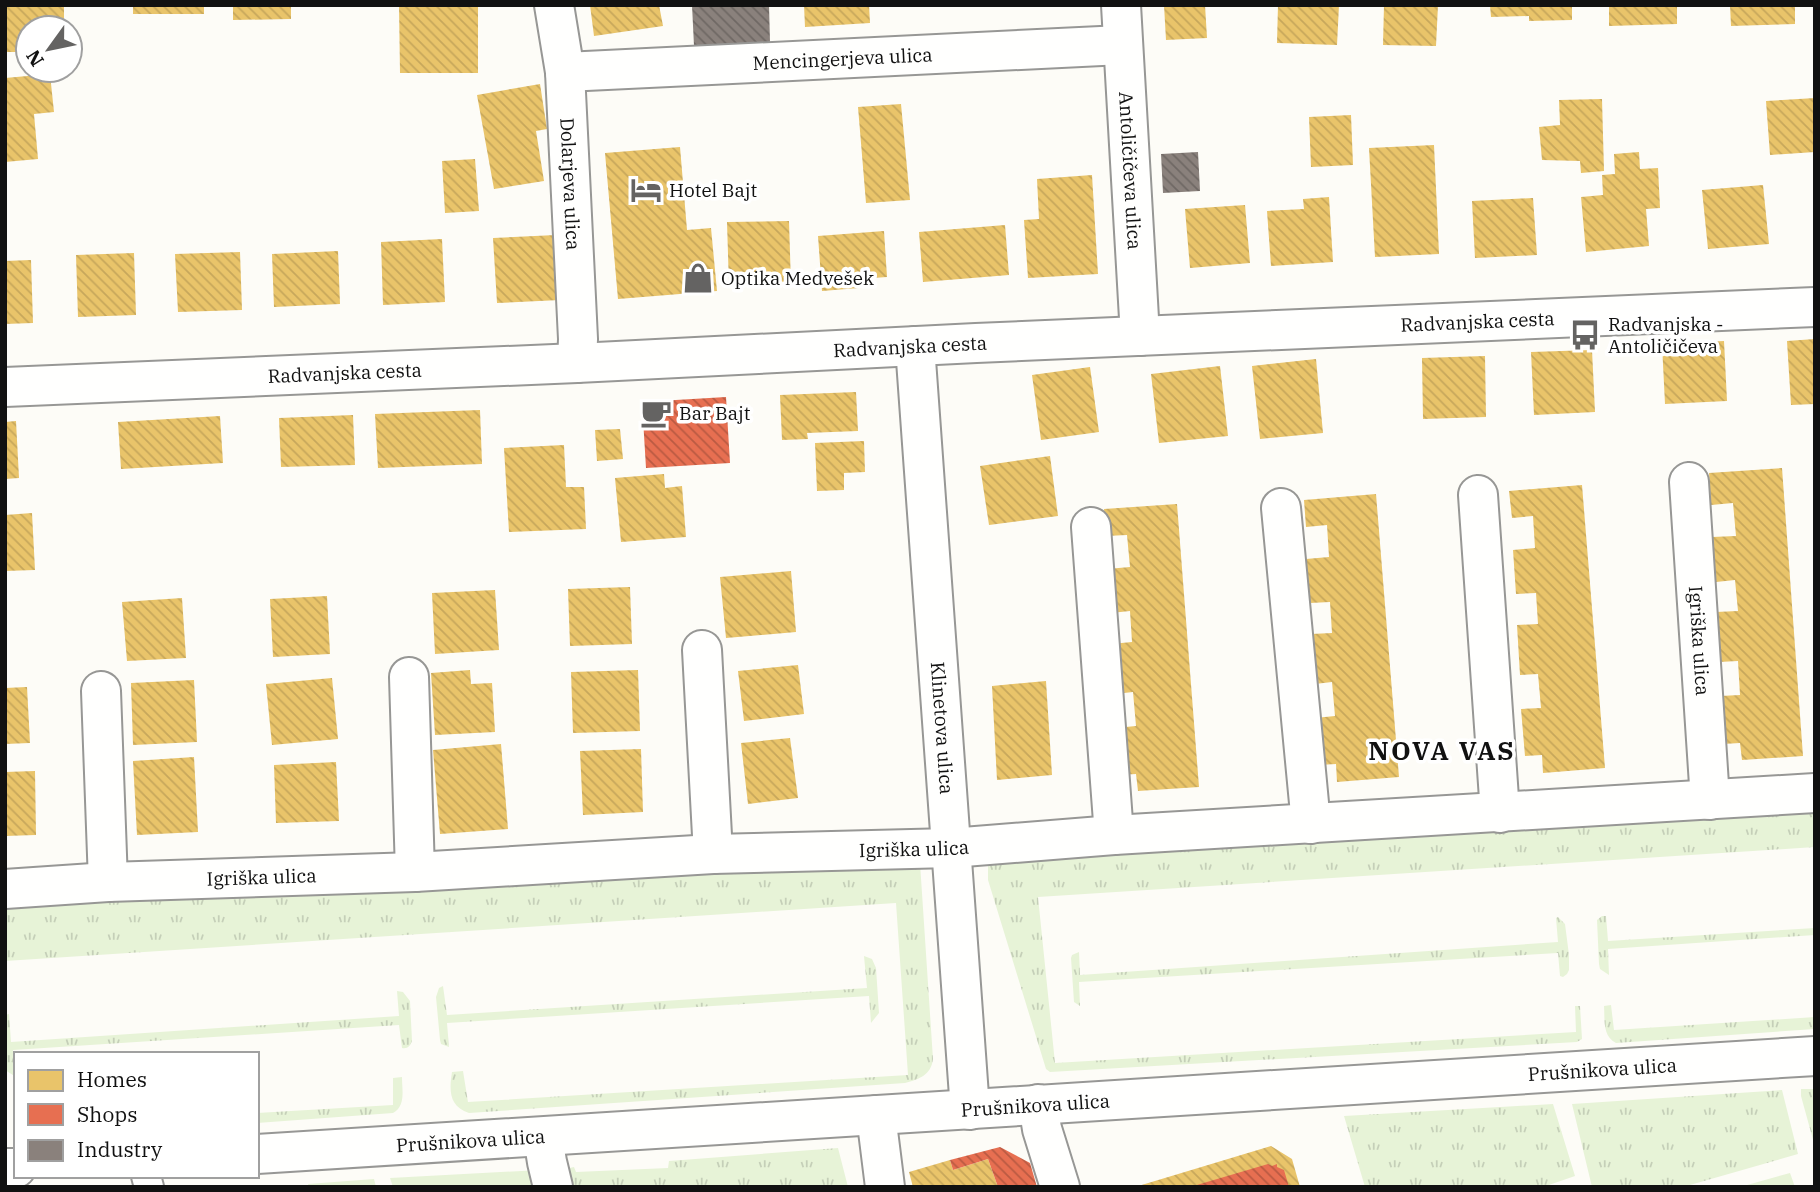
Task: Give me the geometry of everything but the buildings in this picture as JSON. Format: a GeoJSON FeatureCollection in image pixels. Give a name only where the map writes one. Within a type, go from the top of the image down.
{"type":"FeatureCollection","features":[{"type":"Feature","properties":{"kind":"street","name":"Dolarjeva ulica"},"geometry":{"type":"LineString","coordinates":[[554,5],[565,72],[577,363]]}},
{"type":"Feature","properties":{"kind":"street","name":"Antoličičeva ulica"},"geometry":{"type":"LineString","coordinates":[[1121,5],[1140,336]]}},
{"type":"Feature","properties":{"kind":"street","name":"Mencingerjeva ulica"},"geometry":{"type":"LineString","coordinates":[[565,72],[1122,45]]}},
{"type":"Feature","properties":{"kind":"street","name":"Radvanjska cesta"},"geometry":{"type":"LineString","coordinates":[[5,387],[1815,307]]}},
{"type":"Feature","properties":{"kind":"street","name":"Klinetova ulica"},"geometry":{"type":"LineString","coordinates":[[915,346],[970,1110]]}},
{"type":"Feature","properties":{"kind":"street","name":"Igriška ulica"},"geometry":{"type":"LineString","coordinates":[[1689,482],[1710,800]]}},
{"type":"Feature","properties":{"kind":"street"},"geometry":{"type":"LineString","coordinates":[[1478,495],[1500,813]]}},
{"type":"Feature","properties":{"kind":"street"},"geometry":{"type":"LineString","coordinates":[[1281,508],[1311,824]]}},
{"type":"Feature","properties":{"kind":"street"},"geometry":{"type":"LineString","coordinates":[[1091,527],[1114,835]]}},
{"type":"Feature","properties":{"kind":"street"},"geometry":{"type":"LineString","coordinates":[[702,650],[713,854]]}},
{"type":"Feature","properties":{"kind":"street"},"geometry":{"type":"LineString","coordinates":[[409,677],[415,872]]}},
{"type":"Feature","properties":{"kind":"street"},"geometry":{"type":"LineString","coordinates":[[101,691],[108,883]]}},
{"type":"Feature","properties":{"kind":"street","name":"Igriška ulica"},"geometry":{"type":"LineString","coordinates":[[5,889],[415,872],[713,854],[951,848],[1114,835],[1815,793]]}},
{"type":"Feature","properties":{"kind":"street","name":"Prušnikova ulica"},"geometry":{"type":"LineString","coordinates":[[259,1154],[1815,1056]]}},
{"type":"Feature","properties":{"kind":"street"},"geometry":{"type":"LineString","coordinates":[[1038,1104],[1042,1129],[1060,1187]]}},
{"type":"Feature","properties":{"kind":"street"},"geometry":{"type":"LineString","coordinates":[[876,1115],[885,1187]]}},
{"type":"Feature","properties":{"kind":"street"},"geometry":{"type":"LineString","coordinates":[[543,1137],[553,1187]]}},
{"type":"Feature","properties":{"kind":"green space"},"geometry":{"type":"Polygon","coordinates":[[[1815,807],[1815,847],[1038,897],[1055,1063],[1576,1032],[1575,1006],[1580,1006],[1582,1039],[1577,1042],[1050,1072],[1046,1069],[988,880],[990,861],[1815,807]]]}},
{"type":"Feature","properties":{"kind":"green space"},"geometry":{"type":"Polygon","coordinates":[[[920,863],[933,1059],[924,1076],[905,1083],[469,1113],[457,1106],[451,1091],[452,1072],[463,1071],[468,1102],[908,1075],[896,903],[5,961],[5,905],[392,891],[920,863]]]}},
{"type":"Feature","properties":{"kind":"green space"},"geometry":{"type":"Polygon","coordinates":[[[1606,916],[1608,941],[1815,928],[1815,935],[1608,949],[1609,975],[1600,969],[1599,964],[1597,920],[1606,916]]]}},
{"type":"Feature","properties":{"kind":"green space"},"geometry":{"type":"Polygon","coordinates":[[[1558,917],[1565,924],[1569,955],[1569,970],[1563,977],[1560,976],[1558,953],[1079,982],[1080,1006],[1074,1002],[1071,958],[1079,952],[1080,975],[1558,942],[1558,917]]]}},
{"type":"Feature","properties":{"kind":"green space"},"geometry":{"type":"Polygon","coordinates":[[[864,956],[872,959],[876,968],[879,1013],[871,1023],[869,996],[447,1023],[449,1047],[441,1044],[440,1040],[436,997],[439,988],[443,986],[447,1015],[867,988],[864,956]]]}},
{"type":"Feature","properties":{"kind":"green space"},"geometry":{"type":"Polygon","coordinates":[[[397,991],[403,992],[410,1001],[412,1041],[406,1048],[402,1048],[399,1025],[13,1050],[14,1076],[5,1070],[5,1015],[9,1014],[11,1042],[399,1016],[397,991]]]}},
{"type":"Feature","properties":{"kind":"green space"},"geometry":{"type":"Polygon","coordinates":[[[1611,1005],[1614,1030],[1815,1017],[1815,1029],[1616,1043],[1608,1036],[1605,1027],[1604,1006],[1611,1005]]]}},
{"type":"Feature","properties":{"kind":"green space"},"geometry":{"type":"Polygon","coordinates":[[[402,1077],[403,1092],[402,1102],[393,1113],[259,1123],[259,1113],[393,1105],[393,1078],[402,1077]]]}},
{"type":"Feature","properties":{"kind":"green space"},"geometry":{"type":"Polygon","coordinates":[[[1801,1089],[1815,1089],[1815,1147],[1801,1096],[1801,1089]]]}},
{"type":"Feature","properties":{"kind":"green space"},"geometry":{"type":"Polygon","coordinates":[[[1782,1090],[1798,1154],[1683,1187],[1592,1187],[1572,1104],[1782,1090]]]}},
{"type":"Feature","properties":{"kind":"green space"},"geometry":{"type":"Polygon","coordinates":[[[1553,1104],[1575,1176],[1543,1187],[1365,1187],[1344,1116],[1553,1104]]]}},
{"type":"Feature","properties":{"kind":"green space"},"geometry":{"type":"Polygon","coordinates":[[[838,1148],[848,1187],[560,1187],[565,1169],[574,1167],[576,1172],[668,1168],[669,1161],[838,1148]]]}},
{"type":"Feature","properties":{"kind":"green space"},"geometry":{"type":"Polygon","coordinates":[[[540,1170],[545,1187],[393,1187],[390,1178],[540,1170]]]}},
{"type":"Feature","properties":{"kind":"green space"},"geometry":{"type":"Polygon","coordinates":[[[1790,1173],[1795,1187],[1740,1187],[1790,1173]]]}},
{"type":"Feature","properties":{"kind":"green space"},"geometry":{"type":"Polygon","coordinates":[[[374,1179],[376,1187],[309,1187],[308,1184],[374,1179]]]}},
{"type":"Feature","properties":{"kind":"place","name":"Hotel Bajt"},"geometry":{"type":"Point","coordinates":[646,190]}},
{"type":"Feature","properties":{"kind":"place","name":"Optika Medvešek"},"geometry":{"type":"Point","coordinates":[698,278]}},
{"type":"Feature","properties":{"kind":"place","name":"Radvanjska - Antoličičeva"},"geometry":{"type":"Point","coordinates":[1585,335]}},
{"type":"Feature","properties":{"kind":"place","name":"Bar Bajt"},"geometry":{"type":"Point","coordinates":[656,413]}},
{"type":"Feature","properties":{"kind":"district","name":"NOVA VAS"},"geometry":{"type":"Point","coordinates":[1442,750]}}]}
